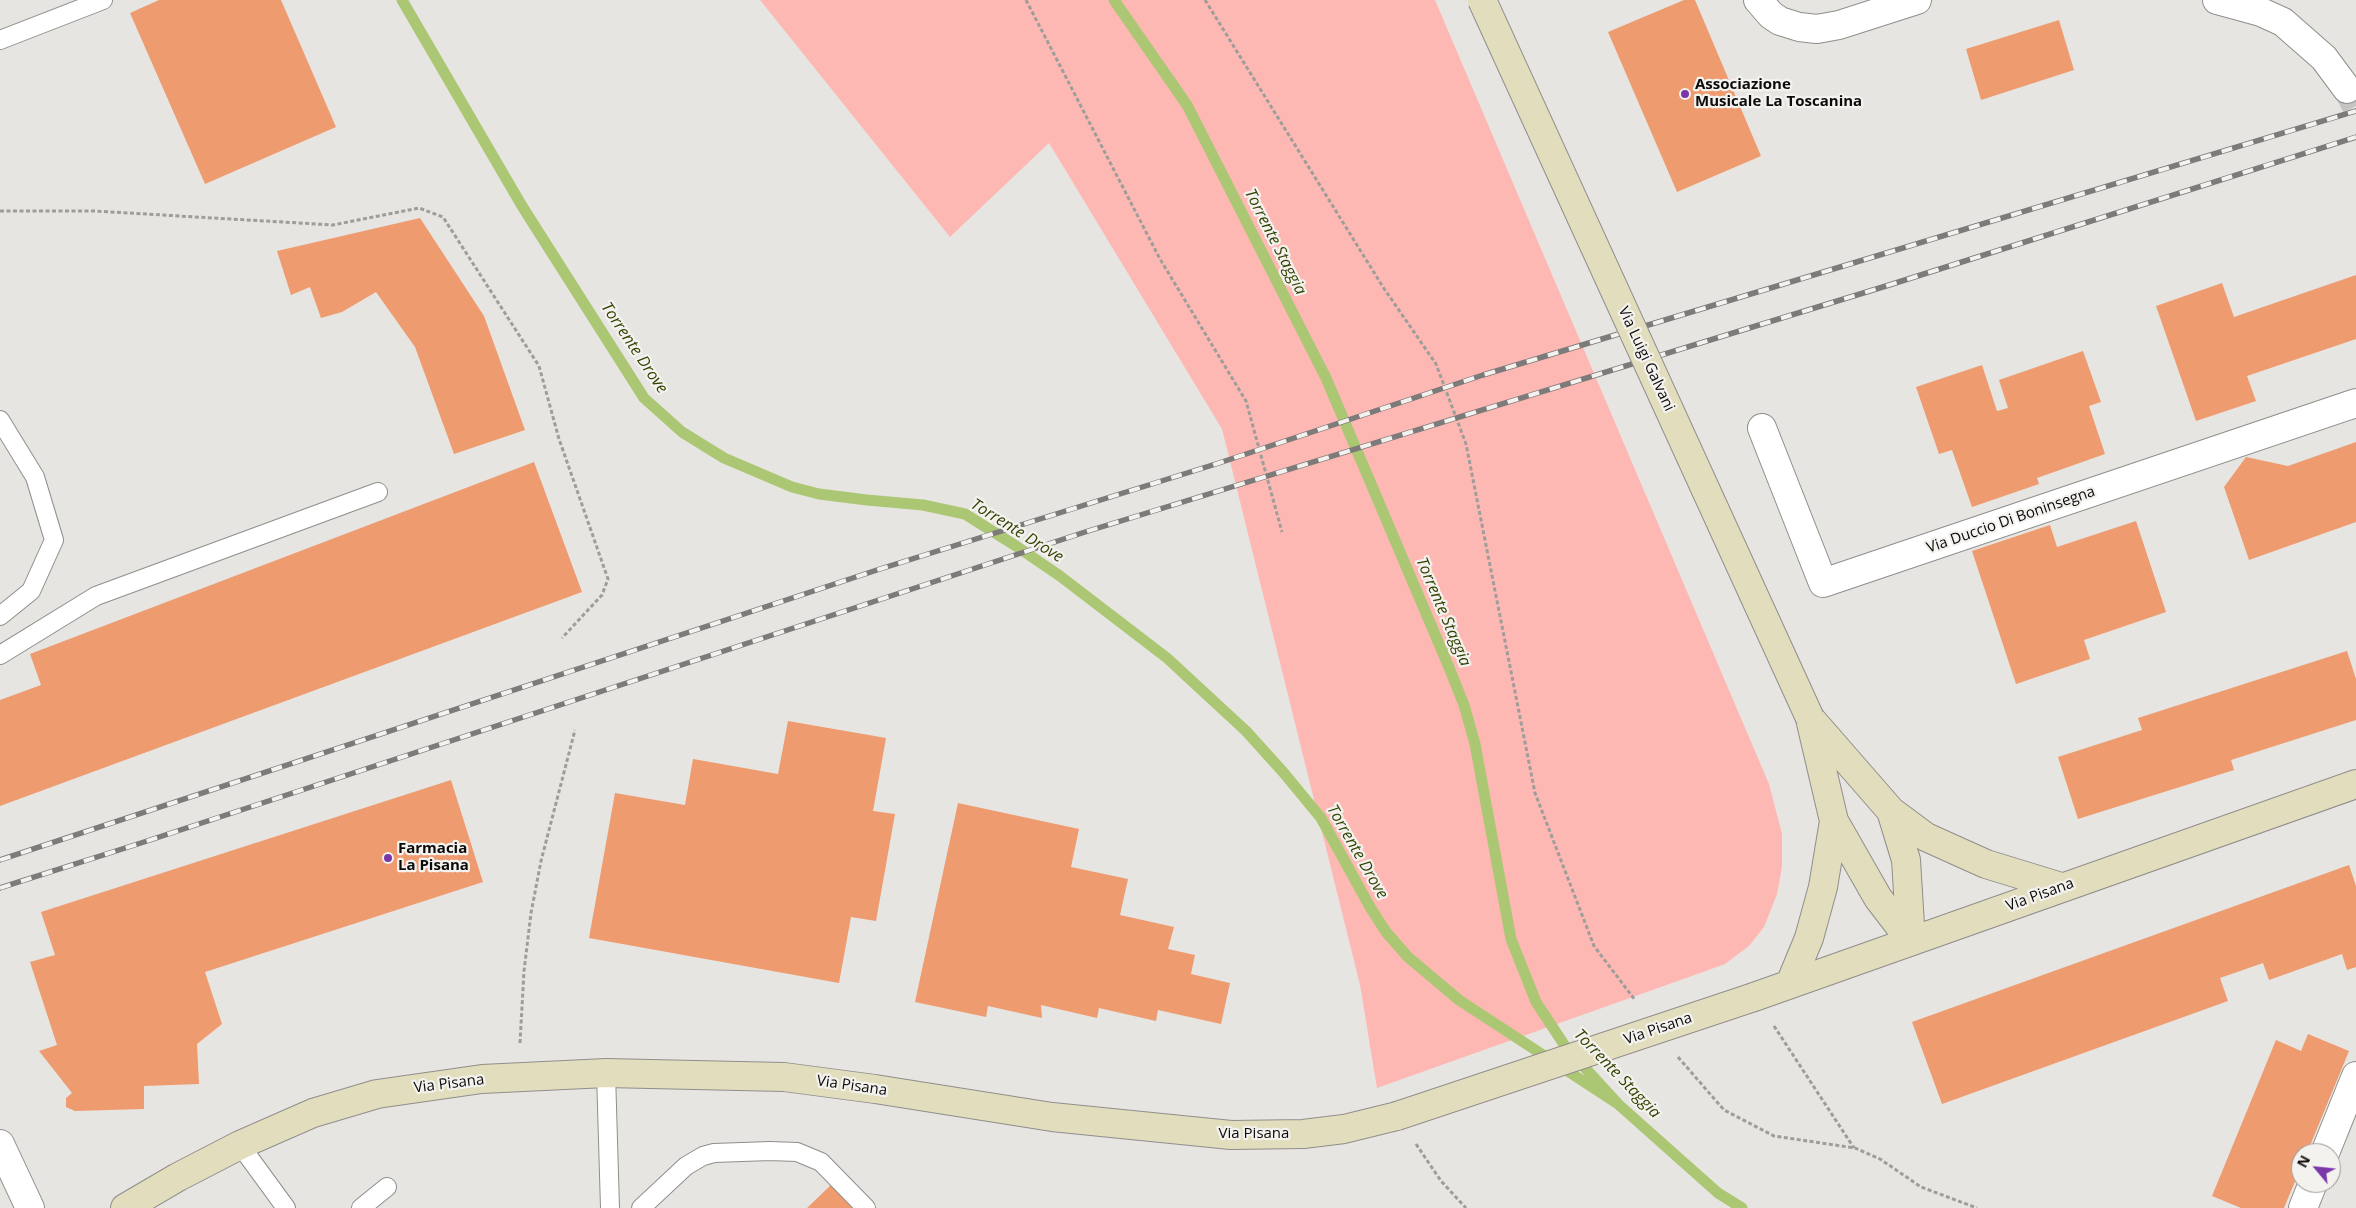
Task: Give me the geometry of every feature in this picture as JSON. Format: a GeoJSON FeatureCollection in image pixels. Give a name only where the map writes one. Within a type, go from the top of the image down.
{"type":"FeatureCollection","features":[{"type":"Feature","properties":{"kind":"main road","name":"Via Luigi Galvani"},"geometry":{"type":"LineString","coordinates":[[1482,0],[1810,718],[1834,821],[1878,898],[1911,941]]}},
{"type":"Feature","properties":{"kind":"main road","name":"Via Luigi Galvani"},"geometry":{"type":"LineString","coordinates":[[1810,718],[1890,810],[1926,838],[1986,864],[2061,888]]}},
{"type":"Feature","properties":{"kind":"main road","name":"Via Pisana"},"geometry":{"type":"LineString","coordinates":[[125,1208],[240,1145],[312,1113],[364,1097],[446,1083],[519,1076],[606,1072],[784,1077],[852,1085],[1060,1118],[1231,1135],[1303,1134],[1344,1129],[1398,1116],[1790,984],[2061,888],[2348,792]]}},
{"type":"Feature","properties":{"kind":"main road","name":"Via Luigi Galvani"},"geometry":{"type":"LineString","coordinates":[[1890,810],[1906,860],[1911,941]]}},
{"type":"Feature","properties":{"kind":"main road","name":"Via Luigi Galvani"},"geometry":{"type":"LineString","coordinates":[[1790,984],[1809,938],[1823,887],[1834,821]]}},
{"type":"Feature","properties":{"kind":"street"},"geometry":{"type":"LineString","coordinates":[[1758,0],[1764,8],[1780,21],[1799,27],[1817,29],[1839,25],[1917,0]]}},
{"type":"Feature","properties":{"kind":"street"},"geometry":{"type":"LineString","coordinates":[[2217,0],[2266,14],[2283,22],[2324,58],[2347,89]]}},
{"type":"Feature","properties":{"kind":"street","name":"Via Duccio Di Boninsegna"},"geometry":{"type":"LineString","coordinates":[[1762,428],[1823,583],[2356,403]]}},
{"type":"Feature","properties":{"kind":"street"},"geometry":{"type":"LineString","coordinates":[[2329,1143],[2356,1076]]}},
{"type":"Feature","properties":{"kind":"street"},"geometry":{"type":"LineString","coordinates":[[0,1144],[30,1208]]}},
{"type":"Feature","properties":{"kind":"street"},"geometry":{"type":"LineString","coordinates":[[2303,1208],[2309,1193]]}},
{"type":"Feature","properties":{"kind":"lane"},"geometry":{"type":"LineString","coordinates":[[0,40],[103,0]]}},
{"type":"Feature","properties":{"kind":"lane"},"geometry":{"type":"LineString","coordinates":[[0,420],[35,477],[54,540],[31,591],[0,616]]}},
{"type":"Feature","properties":{"kind":"lane"},"geometry":{"type":"LineString","coordinates":[[0,655],[96,596],[378,492]]}},
{"type":"Feature","properties":{"kind":"lane"},"geometry":{"type":"LineString","coordinates":[[606,1072],[610,1208]]}},
{"type":"Feature","properties":{"kind":"lane"},"geometry":{"type":"LineString","coordinates":[[240,1145],[286,1208]]}},
{"type":"Feature","properties":{"kind":"lane"},"geometry":{"type":"LineString","coordinates":[[641,1208],[686,1166],[703,1156],[714,1153],[770,1151],[797,1152],[821,1162],[866,1208]]}},
{"type":"Feature","properties":{"kind":"lane"},"geometry":{"type":"LineString","coordinates":[[361,1208],[388,1187]]}},
{"type":"Feature","properties":{"kind":"path"},"geometry":{"type":"LineString","coordinates":[[1026,0],[1160,259],[1246,401],[1282,532]]}},
{"type":"Feature","properties":{"kind":"path"},"geometry":{"type":"LineString","coordinates":[[1205,0],[1383,287],[1436,364],[1466,444],[1535,793],[1594,946],[1636,1001]]}},
{"type":"Feature","properties":{"kind":"path"},"geometry":{"type":"LineString","coordinates":[[0,210],[94,210],[333,225],[419,208],[443,217],[538,366],[559,439],[608,579],[602,595],[562,638]]}},
{"type":"Feature","properties":{"kind":"path"},"geometry":{"type":"LineString","coordinates":[[519,1076],[524,971],[531,913],[575,730]]}},
{"type":"Feature","properties":{"kind":"path"},"geometry":{"type":"LineString","coordinates":[[1754,996],[1855,1148]]}},
{"type":"Feature","properties":{"kind":"path"},"geometry":{"type":"LineString","coordinates":[[1671,1049],[1689,1073],[1724,1110],[1774,1136],[1855,1148],[1880,1159],[1921,1187],[1977,1208]]}},
{"type":"Feature","properties":{"kind":"path"},"geometry":{"type":"LineString","coordinates":[[1398,1116],[1441,1181],[1466,1208]]}},
{"type":"Feature","properties":{"kind":"shaded area"},"geometry":{"type":"Polygon","coordinates":[[[760,0],[1435,0],[1769,784],[1782,834],[1782,867],[1777,894],[1764,927],[1749,946],[1725,964],[1377,1088],[1360,985],[1222,429],[1049,143],[950,237],[760,0]]]}},
{"type":"Feature","properties":{"kind":"building"},"geometry":{"type":"Polygon","coordinates":[[[159,0],[281,0],[336,127],[205,184],[130,13],[159,0]]]}},
{"type":"Feature","properties":{"kind":"building","name":"Associazione Musicale La Toscanina"},"geometry":{"type":"Polygon","coordinates":[[[1684,0],[1695,0],[1761,156],[1677,192],[1608,32],[1684,0]]]}},
{"type":"Feature","properties":{"kind":"building"},"geometry":{"type":"Polygon","coordinates":[[[2059,20],[2074,70],[1981,100],[1966,49],[2059,20]]]}},
{"type":"Feature","properties":{"kind":"building"},"geometry":{"type":"Polygon","coordinates":[[[420,218],[484,316],[525,430],[454,454],[415,347],[376,292],[342,312],[321,318],[310,287],[291,295],[277,251],[420,218]]]}},
{"type":"Feature","properties":{"kind":"building"},"geometry":{"type":"Polygon","coordinates":[[[2356,275],[2356,339],[2247,376],[2256,401],[2196,421],[2156,306],[2222,283],[2234,317],[2356,275]]]}},
{"type":"Feature","properties":{"kind":"building"},"geometry":{"type":"Polygon","coordinates":[[[2083,351],[2101,402],[2089,406],[2105,454],[2037,478],[2039,484],[1972,507],[1952,450],[1939,454],[1916,387],[1982,365],[1997,411],[2008,408],[1999,380],[2083,351]]]}},
{"type":"Feature","properties":{"kind":"building"},"geometry":{"type":"Polygon","coordinates":[[[2356,442],[2356,522],[2249,560],[2224,487],[2246,457],[2288,466],[2356,442]]]}},
{"type":"Feature","properties":{"kind":"building"},"geometry":{"type":"Polygon","coordinates":[[[534,462],[582,592],[0,806],[0,700],[41,685],[30,654],[534,462]]]}},
{"type":"Feature","properties":{"kind":"building"},"geometry":{"type":"Polygon","coordinates":[[[2136,521],[2166,612],[2084,640],[2090,659],[2016,684],[1972,551],[2050,525],[2057,547],[2136,521]]]}},
{"type":"Feature","properties":{"kind":"building"},"geometry":{"type":"Polygon","coordinates":[[[2347,651],[2356,679],[2356,720],[2231,760],[2234,770],[2078,819],[2058,757],[2142,730],[2138,718],[2347,651]]]}},
{"type":"Feature","properties":{"kind":"building"},"geometry":{"type":"Polygon","coordinates":[[[788,721],[886,738],[873,811],[895,814],[876,921],[851,917],[839,983],[589,938],[615,793],[685,805],[693,759],[778,774],[788,721]]]}},
{"type":"Feature","properties":{"kind":"building"},"geometry":{"type":"Polygon","coordinates":[[[451,780],[483,882],[205,972],[222,1024],[197,1044],[199,1084],[144,1086],[144,1109],[75,1111],[66,1107],[66,1098],[72,1093],[39,1051],[57,1045],[30,962],[55,955],[41,912],[451,780]]]}},
{"type":"Feature","properties":{"kind":"building"},"geometry":{"type":"Polygon","coordinates":[[[958,803],[1079,829],[1071,867],[1128,879],[1120,915],[1174,927],[1168,949],[1195,955],[1191,974],[1230,983],[1221,1024],[1158,1010],[1156,1021],[1099,1008],[1097,1018],[1041,1005],[1042,1018],[988,1006],[986,1017],[915,1002],[958,803]]]}},
{"type":"Feature","properties":{"kind":"building"},"geometry":{"type":"Polygon","coordinates":[[[2349,865],[2356,886],[2356,967],[2347,970],[2342,954],[2269,980],[2263,963],[2220,978],[2228,1001],[1942,1104],[1912,1022],[2349,865]]]}},
{"type":"Feature","properties":{"kind":"building"},"geometry":{"type":"Polygon","coordinates":[[[2308,1034],[2349,1051],[2311,1143],[2291,1143],[2291,1191],[2284,1208],[2241,1208],[2212,1196],[2276,1040],[2301,1051],[2308,1034]]]}},
{"type":"Feature","properties":{"kind":"building"},"geometry":{"type":"Polygon","coordinates":[[[833,1183],[857,1208],[807,1208],[833,1183]]]}},
{"type":"Feature","properties":{"kind":"waterway","name":"Torrente Drove"},"geometry":{"type":"LineString","coordinates":[[402,0],[522,206],[644,398],[682,432],[724,458],[792,487],[819,494],[923,505],[965,514],[1060,576],[1167,658],[1246,731],[1321,818],[1370,907],[1386,932],[1408,957],[1459,1000],[1618,1104]]}},
{"type":"Feature","properties":{"kind":"waterway","name":"Torrente Staggia"},"geometry":{"type":"LineString","coordinates":[[1114,0],[1187,105],[1326,378],[1448,665],[1464,705],[1475,744],[1511,939],[1536,1002],[1565,1046],[1618,1104],[1718,1193],[1742,1208]]}},
{"type":"Feature","properties":{"kind":"tunnel"},"geometry":{"type":"LineString","coordinates":[[2347,89],[2356,106]]}},
{"type":"Feature","properties":{"kind":"railway"},"geometry":{"type":"LineString","coordinates":[[0,860],[880,569],[1219,463],[1483,375],[2356,111]]}},
{"type":"Feature","properties":{"kind":"railway"},"geometry":{"type":"LineString","coordinates":[[0,888],[1085,532],[1886,286],[2356,137]]}},
{"type":"Feature","properties":{"kind":"place","name":"Associazione Musicale La Toscanina"},"geometry":{"type":"Point","coordinates":[1685,94]}},
{"type":"Feature","properties":{"kind":"place","name":"Farmacia La Pisana"},"geometry":{"type":"Point","coordinates":[388,858]}}]}
